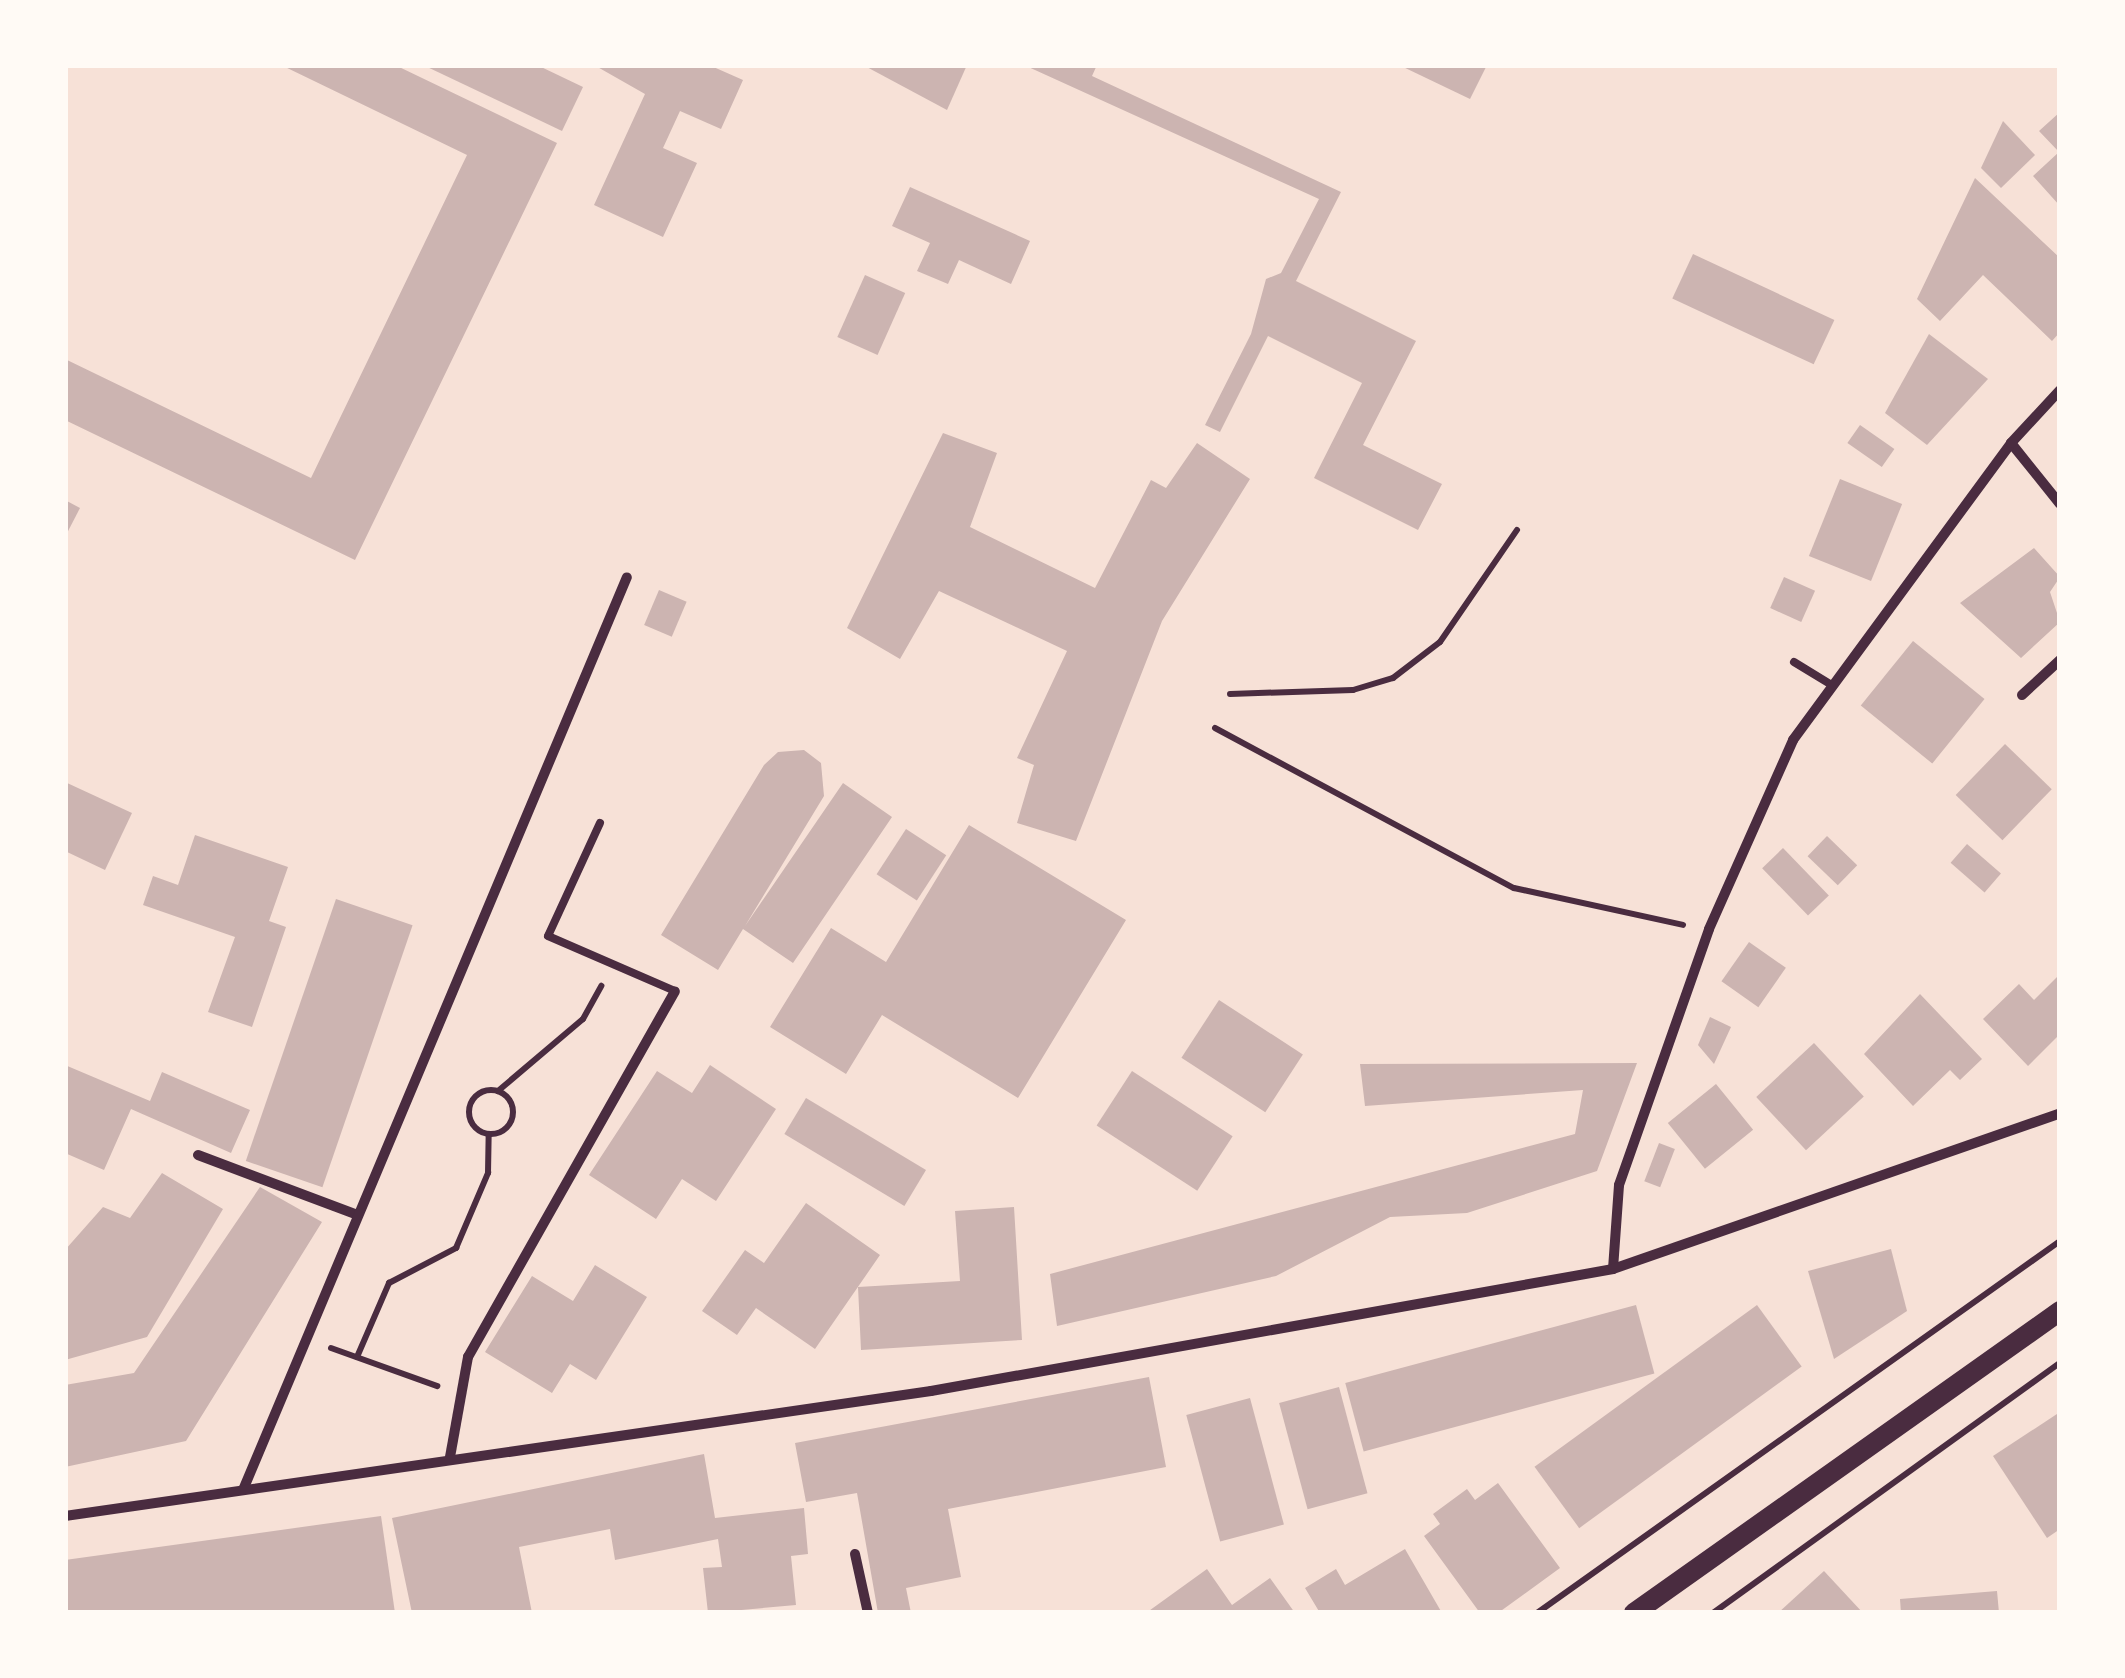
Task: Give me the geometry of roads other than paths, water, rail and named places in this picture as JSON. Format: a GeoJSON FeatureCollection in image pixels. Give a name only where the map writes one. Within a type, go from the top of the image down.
{"type":"FeatureCollection","features":[{"type":"Feature","properties":{"kind":"main road"},"geometry":{"type":"LineString","coordinates":[[1634,1613],[2060,1311]]}},
{"type":"Feature","properties":{"kind":"street"},"geometry":{"type":"LineString","coordinates":[[1612,1268],[1619,1184],[1709,929],[1793,740],[1830,684],[2011,442],[2060,390]]}},
{"type":"Feature","properties":{"kind":"street"},"geometry":{"type":"LineString","coordinates":[[2011,442],[2060,504]]}},
{"type":"Feature","properties":{"kind":"street"},"geometry":{"type":"LineString","coordinates":[[243,1490],[626,577]]}},
{"type":"Feature","properties":{"kind":"street"},"geometry":{"type":"LineString","coordinates":[[2022,694],[2060,660]]}},
{"type":"Feature","properties":{"kind":"street"},"geometry":{"type":"LineString","coordinates":[[450,1457],[468,1358],[675,991]]}},
{"type":"Feature","properties":{"kind":"street"},"geometry":{"type":"LineString","coordinates":[[65,1516],[1121,1360],[1612,1268],[2060,1113]]}},
{"type":"Feature","properties":{"kind":"street"},"geometry":{"type":"LineString","coordinates":[[198,1155],[358,1215]]}},
{"type":"Feature","properties":{"kind":"street"},"geometry":{"type":"LineString","coordinates":[[855,1554],[868,1613]]}},
{"type":"Feature","properties":{"kind":"lane"},"geometry":{"type":"LineString","coordinates":[[1794,662],[1830,684]]}},
{"type":"Feature","properties":{"kind":"lane"},"geometry":{"type":"LineString","coordinates":[[600,823],[548,936],[675,991]]}}]}
